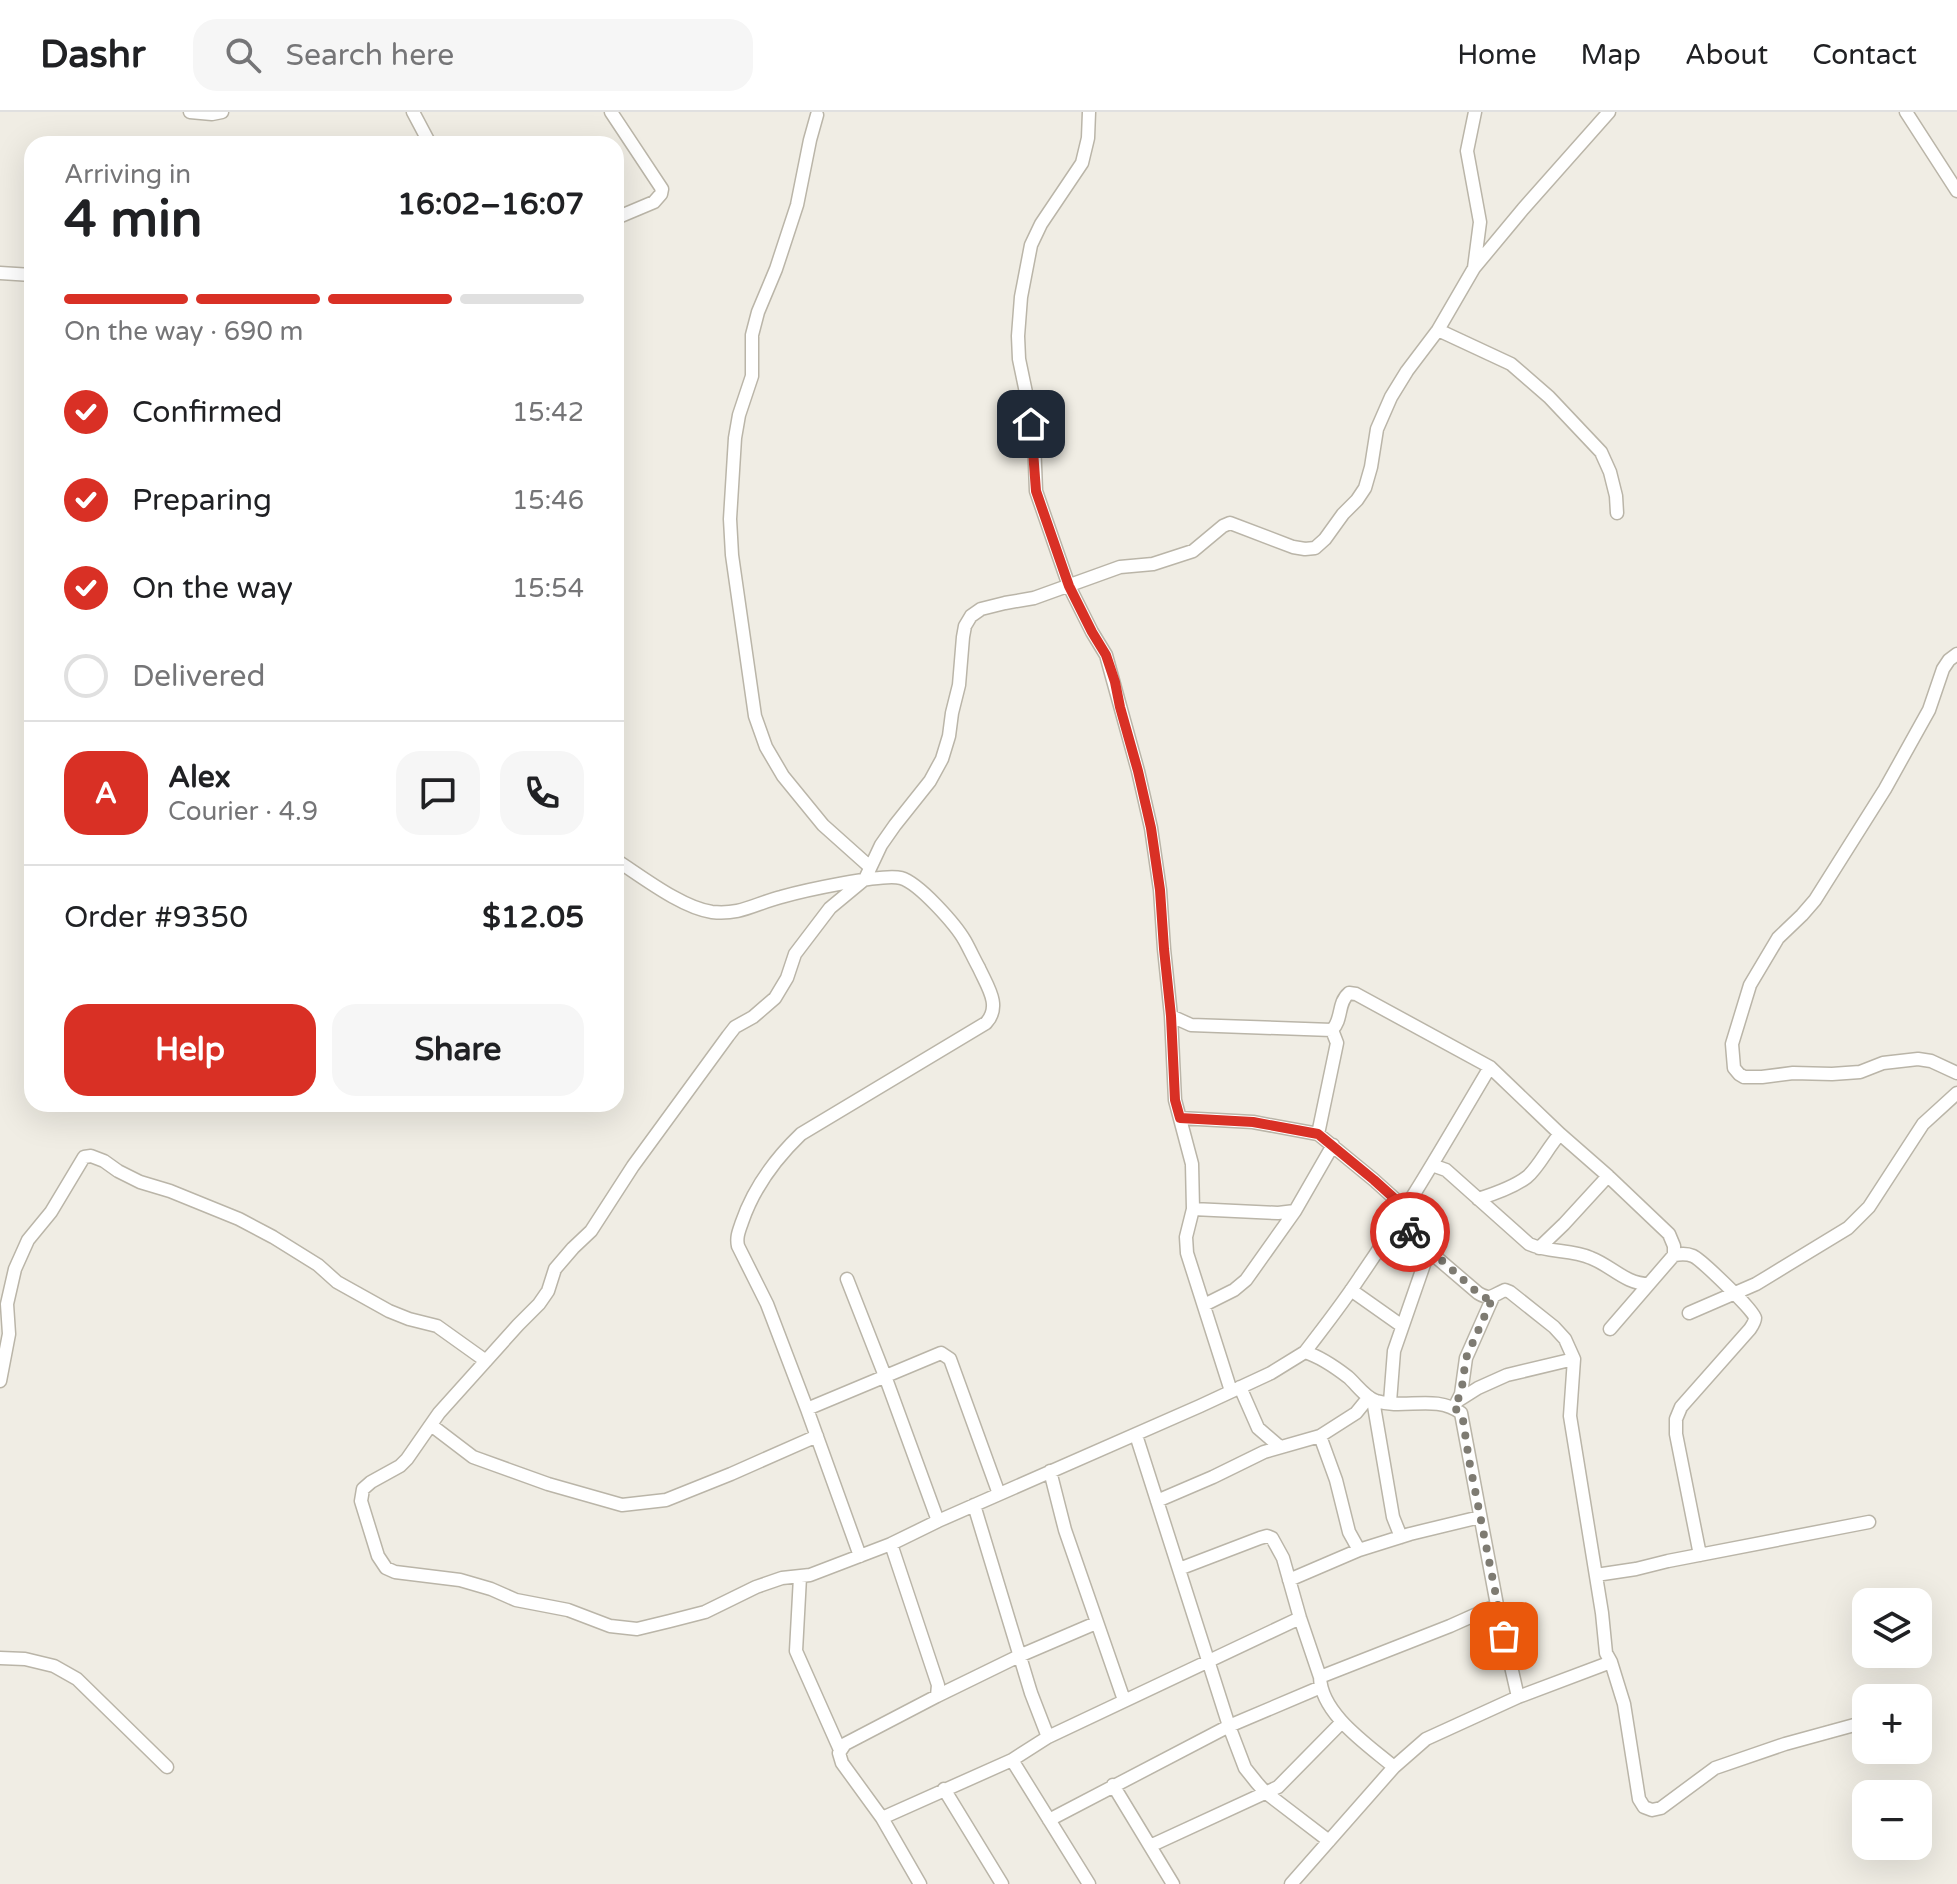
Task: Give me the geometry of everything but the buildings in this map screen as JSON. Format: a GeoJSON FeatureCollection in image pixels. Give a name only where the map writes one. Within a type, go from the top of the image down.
{"type":"FeatureCollection","features":[{"type":"Feature","properties":{"kind":"street"},"geometry":{"type":"LineString","coordinates":[[190,112],[222,112]]}},
{"type":"Feature","properties":{"kind":"street"},"geometry":{"type":"LineString","coordinates":[[413,112],[426,136]]}},
{"type":"Feature","properties":{"kind":"street"},"geometry":{"type":"LineString","coordinates":[[611,112],[662,189],[654,202],[624,215]]}},
{"type":"Feature","properties":{"kind":"street"},"geometry":{"type":"LineString","coordinates":[[1089,112],[1088,138],[1082,163],[1041,224],[1031,245],[1021,297],[1019,359],[1034,440],[1036,491],[1075,601],[1106,655],[1151,828],[1160,890],[1175,1100],[1192,1164],[1193,1209],[1186,1237],[1187,1253],[1236,1389],[1258,1428],[1280,1447]]}},
{"type":"Feature","properties":{"kind":"street"},"geometry":{"type":"LineString","coordinates":[[1474,268],[1480,222],[1467,151],[1475,112]]}},
{"type":"Feature","properties":{"kind":"street"},"geometry":{"type":"LineString","coordinates":[[1490,1067],[1402,1214],[1305,1352],[1271,1373],[891,1544],[821,1572],[782,1578],[756,1587],[705,1612],[637,1629],[610,1626],[568,1610],[516,1600],[460,1580],[395,1572],[386,1568],[378,1556],[361,1501],[363,1489],[407,1459],[439,1413],[539,1304],[560,1261],[591,1231],[633,1166],[728,1036],[735,1027],[753,1017],[775,998],[787,978],[795,954],[807,937],[830,908],[868,873],[881,845],[930,781],[942,759],[949,736],[959,685],[965,626],[971,616],[981,609],[1034,598],[1120,567],[1153,564],[1193,551],[1230,523],[1293,547],[1315,548],[1365,488],[1377,429],[1391,397],[1438,330],[1474,268],[1609,112]]}},
{"type":"Feature","properties":{"kind":"street"},"geometry":{"type":"LineString","coordinates":[[1906,112],[1957,191]]}},
{"type":"Feature","properties":{"kind":"street"},"geometry":{"type":"LineString","coordinates":[[817,115],[797,205],[752,335],[752,376],[735,438],[730,519],[732,555],[755,716],[766,747],[783,776],[868,873]]}},
{"type":"Feature","properties":{"kind":"street"},"geometry":{"type":"LineString","coordinates":[[0,273],[24,274]]}},
{"type":"Feature","properties":{"kind":"street"},"geometry":{"type":"LineString","coordinates":[[1438,330],[1511,364],[1549,397],[1601,452],[1610,472],[1617,513]]}},
{"type":"Feature","properties":{"kind":"street"},"geometry":{"type":"LineString","coordinates":[[1075,601],[1098,575]]}},
{"type":"Feature","properties":{"kind":"street"},"geometry":{"type":"LineString","coordinates":[[1957,654],[1943,669],[1929,710],[1885,789],[1836,867],[1815,900],[1768,951],[1750,985],[1732,1044],[1734,1068],[1744,1077],[1860,1072],[1883,1063],[1918,1059],[1931,1061],[1957,1073]]}},
{"type":"Feature","properties":{"kind":"street"},"geometry":{"type":"LineString","coordinates":[[624,865],[676,899],[707,911],[734,913],[868,873],[899,877],[919,889],[937,906],[964,939],[991,993],[995,1008],[993,1016],[986,1023],[801,1134],[763,1179],[748,1206],[736,1240],[767,1304],[860,1556]]}},
{"type":"Feature","properties":{"kind":"street"},"geometry":{"type":"LineString","coordinates":[[1332,1030],[1339,1020],[1344,996],[1356,994],[1490,1067],[1669,1234],[1674,1255],[1610,1329]]}},
{"type":"Feature","properties":{"kind":"street"},"geometry":{"type":"LineString","coordinates":[[1171,1016],[1191,1025],[1332,1030]]}},
{"type":"Feature","properties":{"kind":"street"},"geometry":{"type":"LineString","coordinates":[[1318,1134],[1337,1043],[1332,1030]]}},
{"type":"Feature","properties":{"kind":"street"},"geometry":{"type":"LineString","coordinates":[[1689,1313],[1771,1276],[1848,1228],[1869,1207],[1923,1124],[1957,1093]]}},
{"type":"Feature","properties":{"kind":"street"},"geometry":{"type":"LineString","coordinates":[[1180,1118],[1253,1122],[1318,1134],[1395,1199],[1406,1228],[1478,1293],[1485,1298],[1505,1290],[1565,1339],[1574,1359],[1570,1416],[1606,1653],[1624,1704],[1639,1799],[1644,1807],[1652,1810],[1661,1808],[1715,1768],[1852,1726]]}},
{"type":"Feature","properties":{"kind":"street"},"geometry":{"type":"LineString","coordinates":[[1478,1199],[1527,1177],[1560,1134]]}},
{"type":"Feature","properties":{"kind":"street"},"geometry":{"type":"LineString","coordinates":[[1204,1305],[1234,1290],[1246,1280],[1295,1211],[1333,1145]]}},
{"type":"Feature","properties":{"kind":"street"},"geometry":{"type":"LineString","coordinates":[[0,1381],[9,1334],[7,1304],[15,1269],[28,1240],[51,1212],[78,1165],[84,1157],[91,1156],[140,1182],[239,1219],[318,1265],[337,1282],[389,1311],[437,1326],[486,1361]]}},
{"type":"Feature","properties":{"kind":"street"},"geometry":{"type":"LineString","coordinates":[[1432,1165],[1446,1170],[1529,1244],[1578,1253],[1594,1259],[1625,1279],[1649,1284]]}},
{"type":"Feature","properties":{"kind":"street"},"geometry":{"type":"LineString","coordinates":[[1539,1248],[1608,1176]]}},
{"type":"Feature","properties":{"kind":"street"},"geometry":{"type":"LineString","coordinates":[[1193,1209],[1295,1211]]}},
{"type":"Feature","properties":{"kind":"street"},"geometry":{"type":"LineString","coordinates":[[1390,1402],[1394,1351],[1429,1250]]}},
{"type":"Feature","properties":{"kind":"street"},"geometry":{"type":"LineString","coordinates":[[1674,1255],[1685,1254],[1699,1259],[1734,1292],[1754,1315],[1755,1321],[1681,1407],[1676,1419],[1676,1434],[1700,1555]]}},
{"type":"Feature","properties":{"kind":"street"},"geometry":{"type":"LineString","coordinates":[[847,1279],[938,1521]]}},
{"type":"Feature","properties":{"kind":"street"},"geometry":{"type":"LineString","coordinates":[[1351,1290],[1402,1326]]}},
{"type":"Feature","properties":{"kind":"street"},"geometry":{"type":"LineString","coordinates":[[1493,1297],[1466,1358],[1456,1403],[1463,1420],[1497,1605],[1518,1697]]}},
{"type":"Feature","properties":{"kind":"street"},"geometry":{"type":"LineString","coordinates":[[1305,1352],[1318,1356],[1347,1376],[1371,1398],[1390,1402],[1456,1403],[1478,1388],[1507,1375],[1574,1359]]}},
{"type":"Feature","properties":{"kind":"street"},"geometry":{"type":"LineString","coordinates":[[807,1409],[941,1353],[950,1359],[999,1494]]}},
{"type":"Feature","properties":{"kind":"street"},"geometry":{"type":"LineString","coordinates":[[1157,1501],[1264,1452],[1320,1436],[1356,1413],[1371,1398]]}},
{"type":"Feature","properties":{"kind":"street"},"geometry":{"type":"LineString","coordinates":[[1371,1398],[1393,1517],[1401,1537]]}},
{"type":"Feature","properties":{"kind":"street"},"geometry":{"type":"LineString","coordinates":[[431,1425],[473,1457],[548,1484],[622,1505],[666,1500],[817,1436]]}},
{"type":"Feature","properties":{"kind":"street"},"geometry":{"type":"LineString","coordinates":[[1136,1435],[1245,1768],[1265,1792],[1329,1841]]}},
{"type":"Feature","properties":{"kind":"street"},"geometry":{"type":"LineString","coordinates":[[1320,1436],[1336,1480],[1349,1532],[1359,1550]]}},
{"type":"Feature","properties":{"kind":"street"},"geometry":{"type":"LineString","coordinates":[[1050,1471],[1065,1530],[1124,1700]]}},
{"type":"Feature","properties":{"kind":"street"},"geometry":{"type":"LineString","coordinates":[[974,1505],[1019,1656],[1048,1737]]}},
{"type":"Feature","properties":{"kind":"street"},"geometry":{"type":"LineString","coordinates":[[1289,1580],[1359,1550],[1480,1517]]}},
{"type":"Feature","properties":{"kind":"street"},"geometry":{"type":"LineString","coordinates":[[1596,1575],[1869,1522]]}},
{"type":"Feature","properties":{"kind":"street"},"geometry":{"type":"LineString","coordinates":[[1179,1569],[1267,1536],[1272,1538],[1283,1558],[1320,1682],[1341,1723],[1394,1767]]}},
{"type":"Feature","properties":{"kind":"street"},"geometry":{"type":"LineString","coordinates":[[891,1544],[938,1685],[937,1696]]}},
{"type":"Feature","properties":{"kind":"street"},"geometry":{"type":"LineString","coordinates":[[800,1577],[796,1651],[840,1750],[842,1763],[882,1818],[920,1884]]}},
{"type":"Feature","properties":{"kind":"street"},"geometry":{"type":"LineString","coordinates":[[1049,1820],[1320,1682],[1497,1605]]}},
{"type":"Feature","properties":{"kind":"street"},"geometry":{"type":"LineString","coordinates":[[882,1818],[1012,1760],[1048,1737],[1300,1618]]}},
{"type":"Feature","properties":{"kind":"street"},"geometry":{"type":"LineString","coordinates":[[840,1750],[845,1744],[937,1696],[1096,1623]]}},
{"type":"Feature","properties":{"kind":"street"},"geometry":{"type":"LineString","coordinates":[[0,1658],[25,1659],[54,1666],[77,1679],[167,1767]]}},
{"type":"Feature","properties":{"kind":"street"},"geometry":{"type":"LineString","coordinates":[[1291,1884],[1394,1767],[1427,1739],[1518,1697],[1611,1662]]}},
{"type":"Feature","properties":{"kind":"street"},"geometry":{"type":"LineString","coordinates":[[1150,1846],[1278,1787],[1341,1723]]}},
{"type":"Feature","properties":{"kind":"street"},"geometry":{"type":"LineString","coordinates":[[1012,1760],[1089,1884]]}},
{"type":"Feature","properties":{"kind":"street"},"geometry":{"type":"LineString","coordinates":[[1113,1785],[1173,1884]]}},
{"type":"Feature","properties":{"kind":"street"},"geometry":{"type":"LineString","coordinates":[[944,1789],[1002,1884]]}},
{"type":"Feature","properties":{"kind":"way so far"},"geometry":{"type":"LineString","coordinates":[[1410,1232],[1478,1293],[1485,1298],[1493,1297],[1466,1358],[1461,1394],[1453,1407],[1461,1413],[1463,1420],[1504,1636]]}},
{"type":"Feature","properties":{"kind":"route"},"geometry":{"type":"LineString","coordinates":[[1031,424],[1036,491],[1075,601],[1106,655],[1151,828],[1160,890],[1175,1100],[1180,1118],[1253,1122],[1318,1134],[1395,1199],[1410,1232]]}}]}
